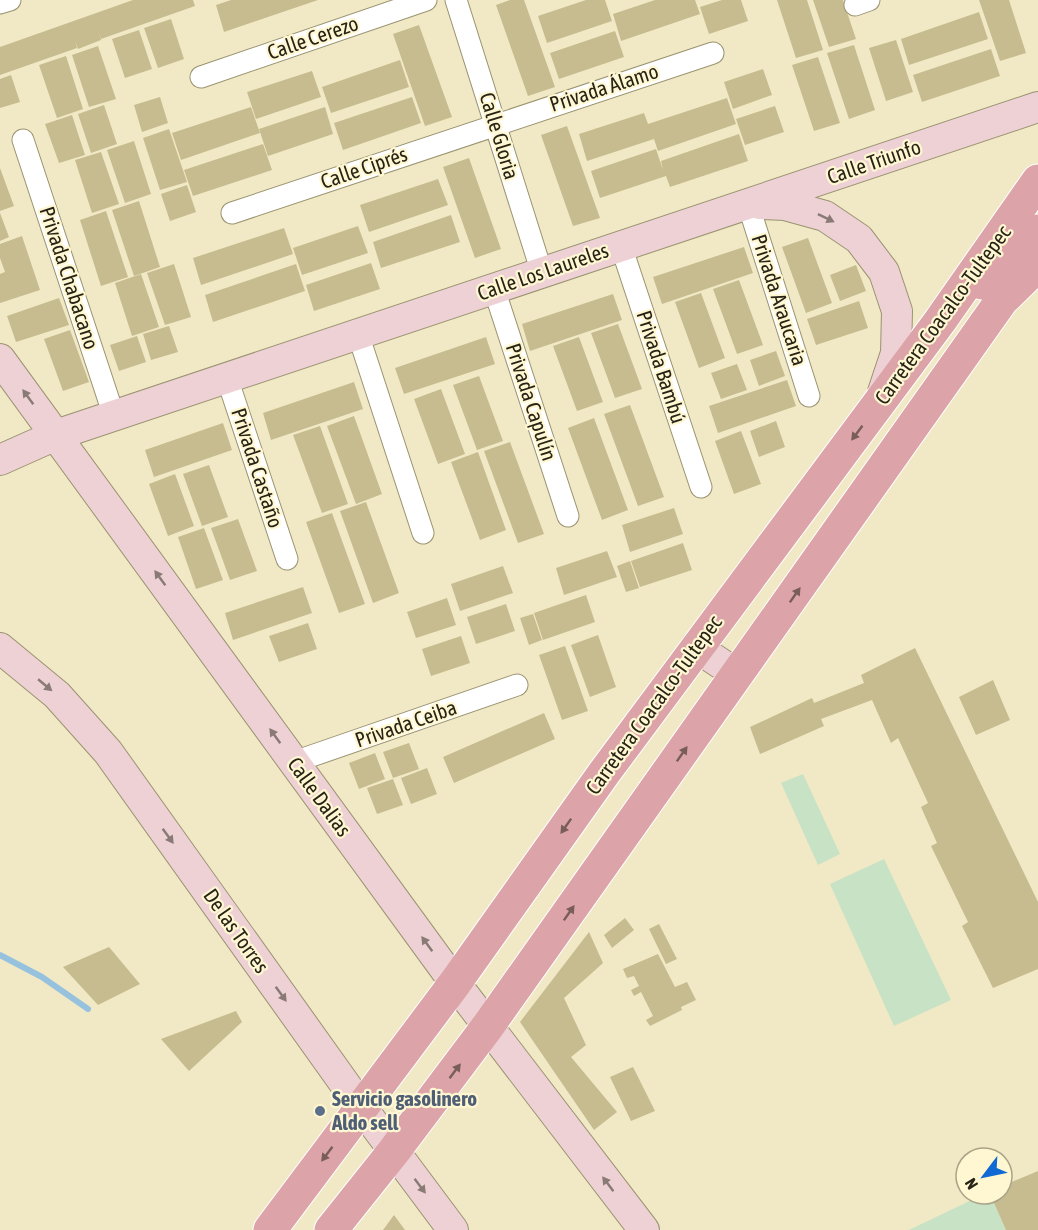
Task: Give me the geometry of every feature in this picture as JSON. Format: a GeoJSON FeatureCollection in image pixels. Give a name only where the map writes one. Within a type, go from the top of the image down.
{"type":"FeatureCollection","features":[{"type":"Feature","properties":{"kind":"main road","name":"Calle Triunfo"},"geometry":{"type":"LineString","coordinates":[[748,204],[1038,107]]}},
{"type":"Feature","properties":{"kind":"main road","name":"Carretera Coacalco-Tultepec"},"geometry":{"type":"LineString","coordinates":[[270,1230],[455,983],[696,647],[940,321],[1038,181]]}},
{"type":"Feature","properties":{"kind":"main road","name":"Calle Los Laureles"},"geometry":{"type":"LineString","coordinates":[[56,435],[748,204],[785,205],[825,216],[859,239],[884,272],[897,311],[896,353],[879,403]]}},
{"type":"Feature","properties":{"kind":"main road"},"geometry":{"type":"LineString","coordinates":[[940,321],[1038,231]]}},
{"type":"Feature","properties":{"kind":"main road","name":"Carretera Coacalco-Tultepec"},"geometry":{"type":"LineString","coordinates":[[331,1230],[488,1026],[1002,300],[1038,265]]}},
{"type":"Feature","properties":{"kind":"main road","name":"Calle Dalias"},"geometry":{"type":"LineString","coordinates":[[0,359],[455,983],[644,1230]]}},
{"type":"Feature","properties":{"kind":"main road"},"geometry":{"type":"LineString","coordinates":[[0,437],[56,435]]}},
{"type":"Feature","properties":{"kind":"main road"},"geometry":{"type":"LineString","coordinates":[[0,460],[56,435]]}},
{"type":"Feature","properties":{"kind":"main road"},"geometry":{"type":"LineString","coordinates":[[696,647],[738,675]]}},
{"type":"Feature","properties":{"kind":"main road","name":"De las Torres"},"geometry":{"type":"LineString","coordinates":[[0,648],[57,695],[108,752],[362,1108],[453,1230]]}},
{"type":"Feature","properties":{"kind":"street"},"geometry":{"type":"LineString","coordinates":[[0,3],[10,0]]}},
{"type":"Feature","properties":{"kind":"street","name":"Calle Cerezo"},"geometry":{"type":"LineString","coordinates":[[201,76],[426,0]]}},
{"type":"Feature","properties":{"kind":"street","name":"Calle Gloria"},"geometry":{"type":"LineString","coordinates":[[456,0],[542,273]]}},
{"type":"Feature","properties":{"kind":"street","name":"Privada Álamo"},"geometry":{"type":"LineString","coordinates":[[495,124],[712,53]]}},
{"type":"Feature","properties":{"kind":"street","name":"Calle Triunfo"},"geometry":{"type":"LineString","coordinates":[[1000,119],[1038,90]]}},
{"type":"Feature","properties":{"kind":"street","name":"Calle Ciprés"},"geometry":{"type":"LineString","coordinates":[[232,213],[495,124]]}},
{"type":"Feature","properties":{"kind":"street","name":"Privada Chabacano"},"geometry":{"type":"LineString","coordinates":[[24,140],[114,416]]}},
{"type":"Feature","properties":{"kind":"street","name":"Privada Araucaria"},"geometry":{"type":"LineString","coordinates":[[748,204],[809,396]]}},
{"type":"Feature","properties":{"kind":"street","name":"Privada Bambú"},"geometry":{"type":"LineString","coordinates":[[621,246],[701,487]]}},
{"type":"Feature","properties":{"kind":"street","name":"Privada Capulín"},"geometry":{"type":"LineString","coordinates":[[494,289],[568,516]]}},
{"type":"Feature","properties":{"kind":"street"},"geometry":{"type":"LineString","coordinates":[[358,334],[423,533]]}},
{"type":"Feature","properties":{"kind":"street","name":"Privada Castaño"},"geometry":{"type":"LineString","coordinates":[[228,378],[287,559]]}},
{"type":"Feature","properties":{"kind":"street","name":"Privada Ceiba"},"geometry":{"type":"LineString","coordinates":[[294,762],[517,685]]}},
{"type":"Feature","properties":{"kind":"green space"},"geometry":{"type":"Polygon","coordinates":[[[803,774],[840,854],[818,865],[781,783],[803,774]]]}},
{"type":"Feature","properties":{"kind":"green space"},"geometry":{"type":"Polygon","coordinates":[[[884,859],[951,1000],[894,1026],[830,884],[884,859]]]}},
{"type":"Feature","properties":{"kind":"green space"},"geometry":{"type":"Polygon","coordinates":[[[959,1206],[995,1206],[1006,1230],[909,1230],[959,1206]]]}},
{"type":"Feature","properties":{"kind":"building"},"geometry":{"type":"Polygon","coordinates":[[[133,0],[193,0],[195,6],[101,39],[98,30],[101,40],[78,49],[75,41],[77,48],[0,75],[0,47],[133,0]]]}},
{"type":"Feature","properties":{"kind":"building"},"geometry":{"type":"Polygon","coordinates":[[[231,0],[318,0],[224,32],[216,5],[231,0]]]}},
{"type":"Feature","properties":{"kind":"building"},"geometry":{"type":"Polygon","coordinates":[[[510,0],[524,0],[555,87],[528,96],[496,5],[510,0]]]}},
{"type":"Feature","properties":{"kind":"building"},"geometry":{"type":"Polygon","coordinates":[[[586,0],[605,0],[612,21],[547,43],[538,16],[586,0]]]}},
{"type":"Feature","properties":{"kind":"building"},"geometry":{"type":"Polygon","coordinates":[[[655,0],[695,0],[700,14],[621,41],[613,14],[655,0]]]}},
{"type":"Feature","properties":{"kind":"building"},"geometry":{"type":"Polygon","coordinates":[[[722,0],[741,0],[748,21],[709,34],[700,7],[722,0]]]}},
{"type":"Feature","properties":{"kind":"building"},"geometry":{"type":"Polygon","coordinates":[[[777,0],[807,0],[823,50],[796,58],[777,0]]]}},
{"type":"Feature","properties":{"kind":"building"},"geometry":{"type":"Polygon","coordinates":[[[813,0],[843,0],[856,39],[829,47],[813,0]]]}},
{"type":"Feature","properties":{"kind":"building"},"geometry":{"type":"Polygon","coordinates":[[[979,0],[1009,0],[1026,53],[1000,61],[979,0]]]}},
{"type":"Feature","properties":{"kind":"building"},"geometry":{"type":"Polygon","coordinates":[[[979,12],[988,39],[909,65],[901,39],[979,12]]]}},
{"type":"Feature","properties":{"kind":"building"},"geometry":{"type":"Polygon","coordinates":[[[171,19],[184,59],[158,68],[144,28],[171,19]]]}},
{"type":"Feature","properties":{"kind":"building"},"geometry":{"type":"Polygon","coordinates":[[[419,25],[452,117],[425,126],[393,34],[419,25]]]}},
{"type":"Feature","properties":{"kind":"building"},"geometry":{"type":"Polygon","coordinates":[[[139,30],[152,69],[125,78],[112,39],[139,30]]]}},
{"type":"Feature","properties":{"kind":"building"},"geometry":{"type":"Polygon","coordinates":[[[615,31],[624,57],[559,79],[550,53],[615,31]]]}},
{"type":"Feature","properties":{"kind":"building"},"geometry":{"type":"Polygon","coordinates":[[[896,40],[913,92],[886,101],[869,48],[896,40]]]}},
{"type":"Feature","properties":{"kind":"building"},"geometry":{"type":"Polygon","coordinates":[[[854,45],[875,110],[849,119],[827,53],[854,45]]]}},
{"type":"Feature","properties":{"kind":"building"},"geometry":{"type":"Polygon","coordinates":[[[98,46],[116,99],[89,107],[72,55],[98,46]]]}},
{"type":"Feature","properties":{"kind":"building"},"geometry":{"type":"Polygon","coordinates":[[[991,49],[1000,76],[922,102],[913,75],[991,49]]]}},
{"type":"Feature","properties":{"kind":"building"},"geometry":{"type":"Polygon","coordinates":[[[66,56],[83,109],[57,118],[39,65],[66,56]]]}},
{"type":"Feature","properties":{"kind":"building"},"geometry":{"type":"Polygon","coordinates":[[[818,57],[840,123],[814,131],[792,65],[818,57]]]}},
{"type":"Feature","properties":{"kind":"building"},"geometry":{"type":"Polygon","coordinates":[[[400,60],[409,87],[331,113],[322,87],[400,60]]]}},
{"type":"Feature","properties":{"kind":"building"},"geometry":{"type":"Polygon","coordinates":[[[763,69],[772,95],[733,109],[724,82],[763,69]]]}},
{"type":"Feature","properties":{"kind":"building"},"geometry":{"type":"Polygon","coordinates":[[[312,71],[321,97],[256,119],[247,92],[312,71]]]}},
{"type":"Feature","properties":{"kind":"building"},"geometry":{"type":"Polygon","coordinates":[[[11,75],[20,102],[0,108],[0,79],[11,75]]]}},
{"type":"Feature","properties":{"kind":"building"},"geometry":{"type":"Polygon","coordinates":[[[160,97],[168,123],[142,132],[134,105],[160,97]]]}},
{"type":"Feature","properties":{"kind":"building"},"geometry":{"type":"Polygon","coordinates":[[[412,97],[421,123],[343,150],[334,123],[412,97]]]}},
{"type":"Feature","properties":{"kind":"building"},"geometry":{"type":"Polygon","coordinates":[[[727,98],[736,124],[658,151],[654,139],[587,161],[579,134],[644,113],[648,124],[727,98]]]}},
{"type":"Feature","properties":{"kind":"building"},"geometry":{"type":"Polygon","coordinates":[[[104,105],[117,144],[91,153],[78,114],[104,105]]]}},
{"type":"Feature","properties":{"kind":"building"},"geometry":{"type":"Polygon","coordinates":[[[775,106],[784,132],[745,145],[736,119],[775,106]]]}},
{"type":"Feature","properties":{"kind":"building"},"geometry":{"type":"Polygon","coordinates":[[[251,107],[260,133],[181,160],[172,133],[251,107]]]}},
{"type":"Feature","properties":{"kind":"building"},"geometry":{"type":"Polygon","coordinates":[[[325,107],[333,134],[268,156],[259,129],[325,107]]]}},
{"type":"Feature","properties":{"kind":"building"},"geometry":{"type":"Polygon","coordinates":[[[72,115],[85,155],[59,163],[45,124],[72,115]]]}},
{"type":"Feature","properties":{"kind":"building"},"geometry":{"type":"Polygon","coordinates":[[[567,126],[600,218],[573,226],[541,135],[567,126]]]}},
{"type":"Feature","properties":{"kind":"building"},"geometry":{"type":"Polygon","coordinates":[[[169,129],[187,182],[160,190],[143,138],[169,129]]]}},
{"type":"Feature","properties":{"kind":"building"},"geometry":{"type":"Polygon","coordinates":[[[739,134],[748,161],[670,187],[666,176],[600,198],[591,171],[656,149],[663,170],[661,161],[739,134]]]}},
{"type":"Feature","properties":{"kind":"building"},"geometry":{"type":"Polygon","coordinates":[[[134,141],[151,194],[125,203],[107,150],[134,141]]]}},
{"type":"Feature","properties":{"kind":"building"},"geometry":{"type":"Polygon","coordinates":[[[263,144],[272,170],[193,196],[184,170],[263,144]]]}},
{"type":"Feature","properties":{"kind":"building"},"geometry":{"type":"Polygon","coordinates":[[[101,152],[119,204],[92,213],[75,160],[101,152]]]}},
{"type":"Feature","properties":{"kind":"building"},"geometry":{"type":"Polygon","coordinates":[[[469,158],[501,249],[475,258],[443,167],[469,158]]]}},
{"type":"Feature","properties":{"kind":"building"},"geometry":{"type":"Polygon","coordinates":[[[0,168],[14,206],[0,211],[0,168]]]}},
{"type":"Feature","properties":{"kind":"building"},"geometry":{"type":"Polygon","coordinates":[[[438,179],[448,205],[369,232],[360,205],[438,179]]]}},
{"type":"Feature","properties":{"kind":"building"},"geometry":{"type":"Polygon","coordinates":[[[187,185],[196,212],[170,221],[161,194],[187,185]]]}},
{"type":"Feature","properties":{"kind":"building"},"geometry":{"type":"Polygon","coordinates":[[[139,201],[160,267],[134,276],[112,210],[139,201]]]}},
{"type":"Feature","properties":{"kind":"building"},"geometry":{"type":"Polygon","coordinates":[[[106,211],[128,277],[101,286],[80,220],[106,211]]]}},
{"type":"Feature","properties":{"kind":"building"},"geometry":{"type":"Polygon","coordinates":[[[0,213],[9,237],[0,241],[0,213]]]}},
{"type":"Feature","properties":{"kind":"building"},"geometry":{"type":"Polygon","coordinates":[[[451,215],[460,242],[381,268],[373,242],[451,215]]]}},
{"type":"Feature","properties":{"kind":"building"},"geometry":{"type":"Polygon","coordinates":[[[358,226],[368,253],[302,275],[293,248],[358,226]]]}},
{"type":"Feature","properties":{"kind":"building"},"geometry":{"type":"Polygon","coordinates":[[[284,228],[293,254],[201,285],[193,258],[284,228]]]}},
{"type":"Feature","properties":{"kind":"building"},"geometry":{"type":"Polygon","coordinates":[[[22,236],[40,290],[0,303],[0,274],[5,272],[0,258],[0,244],[22,236]]]}},
{"type":"Feature","properties":{"kind":"building"},"geometry":{"type":"Polygon","coordinates":[[[808,238],[832,303],[806,313],[782,247],[808,238]]]}},
{"type":"Feature","properties":{"kind":"building"},"geometry":{"type":"Polygon","coordinates":[[[744,247],[753,273],[662,304],[653,277],[744,247]]]}},
{"type":"Feature","properties":{"kind":"building"},"geometry":{"type":"Polygon","coordinates":[[[371,263],[380,289],[314,311],[306,285],[371,263]]]}},
{"type":"Feature","properties":{"kind":"building"},"geometry":{"type":"Polygon","coordinates":[[[174,264],[191,317],[165,325],[147,273],[174,264]]]}},
{"type":"Feature","properties":{"kind":"building"},"geometry":{"type":"Polygon","coordinates":[[[296,264],[305,291],[213,322],[205,295],[296,264]]]}},
{"type":"Feature","properties":{"kind":"building"},"geometry":{"type":"Polygon","coordinates":[[[856,265],[866,291],[840,301],[830,275],[856,265]]]}},
{"type":"Feature","properties":{"kind":"building"},"geometry":{"type":"Polygon","coordinates":[[[141,274],[159,327],[132,336],[115,283],[141,274]]]}},
{"type":"Feature","properties":{"kind":"building"},"geometry":{"type":"Polygon","coordinates":[[[739,280],[763,345],[737,354],[713,289],[739,280]]]}},
{"type":"Feature","properties":{"kind":"building"},"geometry":{"type":"Polygon","coordinates":[[[701,293],[725,358],[699,368],[675,302],[701,293]]]}},
{"type":"Feature","properties":{"kind":"building"},"geometry":{"type":"Polygon","coordinates":[[[613,294],[622,320],[530,351],[522,324],[613,294]]]}},
{"type":"Feature","properties":{"kind":"building"},"geometry":{"type":"Polygon","coordinates":[[[59,298],[69,325],[16,342],[7,316],[59,298]]]}},
{"type":"Feature","properties":{"kind":"building"},"geometry":{"type":"Polygon","coordinates":[[[859,301],[868,328],[816,345],[807,319],[859,301]]]}},
{"type":"Feature","properties":{"kind":"building"},"geometry":{"type":"Polygon","coordinates":[[[618,324],[642,389],[615,398],[591,333],[618,324]]]}},
{"type":"Feature","properties":{"kind":"building"},"geometry":{"type":"Polygon","coordinates":[[[169,326],[178,352],[151,360],[143,334],[169,326]]]}},
{"type":"Feature","properties":{"kind":"building"},"geometry":{"type":"Polygon","coordinates":[[[70,330],[89,382],[63,391],[44,339],[70,330]]]}},
{"type":"Feature","properties":{"kind":"building"},"geometry":{"type":"Polygon","coordinates":[[[137,336],[146,362],[119,371],[110,345],[137,336]]]}},
{"type":"Feature","properties":{"kind":"building"},"geometry":{"type":"Polygon","coordinates":[[[486,337],[495,364],[404,394],[395,368],[486,337]]]}},
{"type":"Feature","properties":{"kind":"building"},"geometry":{"type":"Polygon","coordinates":[[[579,337],[603,402],[577,411],[553,346],[579,337]]]}},
{"type":"Feature","properties":{"kind":"building"},"geometry":{"type":"Polygon","coordinates":[[[776,351],[785,376],[759,386],[750,360],[776,351]]]}},
{"type":"Feature","properties":{"kind":"building"},"geometry":{"type":"Polygon","coordinates":[[[737,364],[747,390],[721,399],[711,373],[737,364]]]}},
{"type":"Feature","properties":{"kind":"building"},"geometry":{"type":"Polygon","coordinates":[[[479,376],[503,441],[477,450],[453,385],[479,376]]]}},
{"type":"Feature","properties":{"kind":"building"},"geometry":{"type":"Polygon","coordinates":[[[787,380],[796,406],[718,433],[709,406],[787,380]]]}},
{"type":"Feature","properties":{"kind":"building"},"geometry":{"type":"Polygon","coordinates":[[[354,382],[363,409],[271,440],[263,413],[354,382]]]}},
{"type":"Feature","properties":{"kind":"building"},"geometry":{"type":"Polygon","coordinates":[[[441,389],[465,454],[438,464],[414,399],[441,389]]]}},
{"type":"Feature","properties":{"kind":"building"},"geometry":{"type":"Polygon","coordinates":[[[630,405],[664,497],[638,506],[604,414],[630,405]]]}},
{"type":"Feature","properties":{"kind":"building"},"geometry":{"type":"Polygon","coordinates":[[[354,416],[382,494],[356,504],[327,426],[354,416]]]}},
{"type":"Feature","properties":{"kind":"building"},"geometry":{"type":"Polygon","coordinates":[[[594,418],[628,510],[602,520],[568,428],[594,418]]]}},
{"type":"Feature","properties":{"kind":"building"},"geometry":{"type":"Polygon","coordinates":[[[776,421],[785,447],[759,457],[750,431],[776,421]]]}},
{"type":"Feature","properties":{"kind":"building"},"geometry":{"type":"Polygon","coordinates":[[[223,423],[232,450],[154,477],[145,450],[223,423]]]}},
{"type":"Feature","properties":{"kind":"building"},"geometry":{"type":"Polygon","coordinates":[[[320,426],[348,504],[322,513],[293,435],[320,426]]]}},
{"type":"Feature","properties":{"kind":"building"},"geometry":{"type":"Polygon","coordinates":[[[741,431],[761,484],[734,494],[715,441],[741,431]]]}},
{"type":"Feature","properties":{"kind":"building"},"geometry":{"type":"Polygon","coordinates":[[[510,442],[544,534],[518,543],[484,451],[510,442]]]}},
{"type":"Feature","properties":{"kind":"building"},"geometry":{"type":"Polygon","coordinates":[[[478,452],[506,530],[480,540],[451,462],[478,452]]]}},
{"type":"Feature","properties":{"kind":"building"},"geometry":{"type":"Polygon","coordinates":[[[209,465],[228,517],[202,526],[183,474],[209,465]]]}},
{"type":"Feature","properties":{"kind":"building"},"geometry":{"type":"Polygon","coordinates":[[[175,474],[194,526],[168,536],[149,484],[175,474]]]}},
{"type":"Feature","properties":{"kind":"building"},"geometry":{"type":"Polygon","coordinates":[[[366,502],[399,593],[373,603],[340,511],[366,502]]]}},
{"type":"Feature","properties":{"kind":"building"},"geometry":{"type":"Polygon","coordinates":[[[674,508],[683,534],[630,552],[622,525],[674,508]]]}},
{"type":"Feature","properties":{"kind":"building"},"geometry":{"type":"Polygon","coordinates":[[[332,513],[365,604],[339,613],[306,522],[332,513]]]}},
{"type":"Feature","properties":{"kind":"building"},"geometry":{"type":"Polygon","coordinates":[[[238,519],[257,571],[230,580],[211,528],[238,519]]]}},
{"type":"Feature","properties":{"kind":"building"},"geometry":{"type":"Polygon","coordinates":[[[204,528],[223,580],[196,589],[178,537],[204,528]]]}},
{"type":"Feature","properties":{"kind":"building"},"geometry":{"type":"Polygon","coordinates":[[[683,543],[692,570],[640,587],[631,561],[683,543]]]}},
{"type":"Feature","properties":{"kind":"building"},"geometry":{"type":"Polygon","coordinates":[[[607,551],[617,577],[564,595],[556,568],[607,551]]]}},
{"type":"Feature","properties":{"kind":"building"},"geometry":{"type":"Polygon","coordinates":[[[630,561],[639,588],[626,592],[617,566],[630,561]]]}},
{"type":"Feature","properties":{"kind":"building"},"geometry":{"type":"Polygon","coordinates":[[[503,566],[513,593],[460,611],[451,584],[503,566]]]}},
{"type":"Feature","properties":{"kind":"building"},"geometry":{"type":"Polygon","coordinates":[[[303,587],[312,613],[233,640],[225,613],[303,587]]]}},
{"type":"Feature","properties":{"kind":"building"},"geometry":{"type":"Polygon","coordinates":[[[586,595],[595,622],[543,640],[534,613],[586,595]]]}},
{"type":"Feature","properties":{"kind":"building"},"geometry":{"type":"Polygon","coordinates":[[[447,598],[456,625],[416,638],[407,612],[447,598]]]}},
{"type":"Feature","properties":{"kind":"building"},"geometry":{"type":"Polygon","coordinates":[[[506,604],[515,631],[476,644],[467,617],[506,604]]]}},
{"type":"Feature","properties":{"kind":"building"},"geometry":{"type":"Polygon","coordinates":[[[533,614],[542,640],[529,645],[520,618],[533,614]]]}},
{"type":"Feature","properties":{"kind":"building"},"geometry":{"type":"Polygon","coordinates":[[[308,623],[317,649],[279,662],[269,636],[308,623]]]}},
{"type":"Feature","properties":{"kind":"building"},"geometry":{"type":"Polygon","coordinates":[[[598,635],[616,687],[590,697],[571,645],[598,635]]]}},
{"type":"Feature","properties":{"kind":"building"},"geometry":{"type":"Polygon","coordinates":[[[461,636],[470,663],[431,676],[422,649],[461,636]]]}},
{"type":"Feature","properties":{"kind":"building"},"geometry":{"type":"Polygon","coordinates":[[[565,646],[588,711],[562,720],[539,655],[565,646]]]}},
{"type":"Feature","properties":{"kind":"building"},"geometry":{"type":"Polygon","coordinates":[[[915,648],[1038,902],[1038,969],[993,988],[962,926],[968,922],[931,846],[937,843],[921,807],[928,803],[898,738],[891,743],[872,700],[821,719],[824,726],[760,754],[750,727],[812,698],[814,703],[864,683],[861,675],[915,648]]]}},
{"type":"Feature","properties":{"kind":"building"},"geometry":{"type":"Polygon","coordinates":[[[993,680],[1010,720],[976,735],[959,697],[993,680]]]}},
{"type":"Feature","properties":{"kind":"building"},"geometry":{"type":"Polygon","coordinates":[[[544,713],[555,739],[454,783],[443,757],[544,713]]]}},
{"type":"Feature","properties":{"kind":"building"},"geometry":{"type":"Polygon","coordinates":[[[409,743],[419,769],[393,778],[383,752],[409,743]]]}},
{"type":"Feature","properties":{"kind":"building"},"geometry":{"type":"Polygon","coordinates":[[[375,753],[385,779],[359,789],[349,763],[375,753]]]}},
{"type":"Feature","properties":{"kind":"building"},"geometry":{"type":"Polygon","coordinates":[[[427,768],[437,794],[411,804],[401,778],[427,768]]]}},
{"type":"Feature","properties":{"kind":"building"},"geometry":{"type":"Polygon","coordinates":[[[393,779],[403,805],[377,814],[367,788],[393,779]]]}},
{"type":"Feature","properties":{"kind":"building"},"geometry":{"type":"Polygon","coordinates":[[[625,918],[634,930],[612,948],[604,935],[625,918]]]}},
{"type":"Feature","properties":{"kind":"building"},"geometry":{"type":"Polygon","coordinates":[[[659,924],[677,959],[666,964],[649,929],[659,924]]]}},
{"type":"Feature","properties":{"kind":"building"},"geometry":{"type":"Polygon","coordinates":[[[589,932],[603,963],[564,998],[586,1045],[571,1057],[617,1112],[594,1130],[520,1022],[589,932]]]}},
{"type":"Feature","properties":{"kind":"building"},"geometry":{"type":"Polygon","coordinates":[[[109,947],[140,984],[98,1005],[63,967],[109,947]]]}},
{"type":"Feature","properties":{"kind":"building"},"geometry":{"type":"Polygon","coordinates":[[[658,954],[675,987],[687,982],[696,1000],[681,1007],[682,1010],[650,1026],[646,1020],[653,1016],[641,992],[634,996],[631,990],[639,986],[634,976],[627,978],[623,969],[658,954]]]}},
{"type":"Feature","properties":{"kind":"building"},"geometry":{"type":"Polygon","coordinates":[[[236,1011],[242,1022],[189,1071],[161,1039],[236,1011]]]}},
{"type":"Feature","properties":{"kind":"building"},"geometry":{"type":"Polygon","coordinates":[[[633,1067],[655,1111],[631,1121],[610,1077],[633,1067]]]}},
{"type":"Feature","properties":{"kind":"building"},"geometry":{"type":"Polygon","coordinates":[[[1038,1171],[1038,1230],[1006,1230],[995,1206],[1014,1206],[1014,1181],[1038,1171]]]}},
{"type":"Feature","properties":{"kind":"building"},"geometry":{"type":"Polygon","coordinates":[[[394,1215],[405,1230],[383,1230],[394,1215]]]}},
{"type":"Feature","properties":{"kind":"waterway"},"geometry":{"type":"LineString","coordinates":[[0,955],[42,977],[88,1009]]}},
{"type":"Feature","properties":{"kind":"place","name":"Servicio gasolinero Aldo sell"},"geometry":{"type":"Point","coordinates":[320,1111]}}]}
